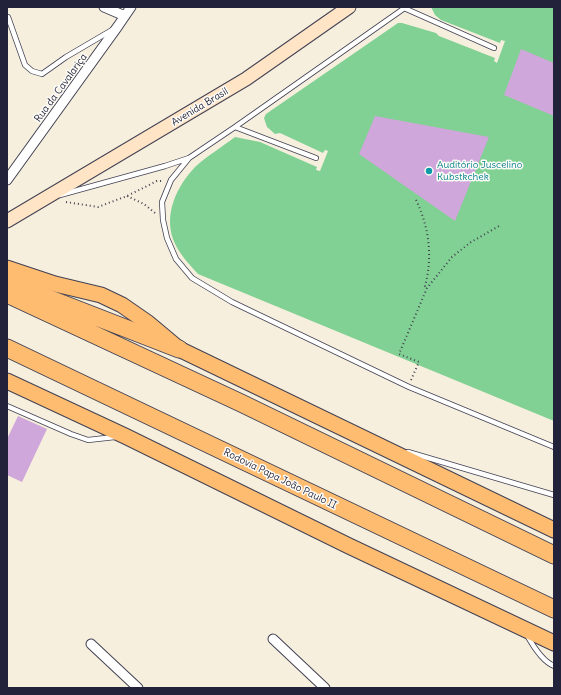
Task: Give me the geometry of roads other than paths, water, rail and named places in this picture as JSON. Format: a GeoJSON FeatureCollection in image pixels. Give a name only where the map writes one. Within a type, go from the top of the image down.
{"type":"FeatureCollection","features":[{"type":"Feature","properties":{"kind":"highway"},"geometry":{"type":"LineString","coordinates":[[7,282],[179,349]]}},
{"type":"Feature","properties":{"kind":"highway"},"geometry":{"type":"LineString","coordinates":[[7,294],[241,403],[554,555]]}},
{"type":"Feature","properties":{"kind":"highway","name":"Rodovia Papa João Paulo II"},"geometry":{"type":"LineString","coordinates":[[7,348],[554,609]]}},
{"type":"Feature","properties":{"kind":"main road"},"geometry":{"type":"LineString","coordinates":[[7,268],[55,284],[101,295],[122,305],[148,323],[179,349],[554,530]]}},
{"type":"Feature","properties":{"kind":"main road"},"geometry":{"type":"LineString","coordinates":[[7,381],[125,436],[349,546],[554,643]]}},
{"type":"Feature","properties":{"kind":"street"},"geometry":{"type":"LineString","coordinates":[[104,7],[125,16]]}},
{"type":"Feature","properties":{"kind":"street","name":"Rua da Cavalariça"},"geometry":{"type":"LineString","coordinates":[[7,180],[131,7]]}},
{"type":"Feature","properties":{"kind":"street","name":"Avenida Brasil"},"geometry":{"type":"LineString","coordinates":[[7,221],[246,79],[349,7]]}},
{"type":"Feature","properties":{"kind":"street"},"geometry":{"type":"LineString","coordinates":[[273,639],[325,688]]}},
{"type":"Feature","properties":{"kind":"street"},"geometry":{"type":"LineString","coordinates":[[91,644],[138,688]]}},
{"type":"Feature","properties":{"kind":"lane"},"geometry":{"type":"LineString","coordinates":[[45,199],[165,166],[188,158],[235,127],[405,8],[494,48]]}},
{"type":"Feature","properties":{"kind":"lane"},"geometry":{"type":"LineString","coordinates":[[8,17],[25,65],[32,72],[42,74],[66,57],[118,26]]}},
{"type":"Feature","properties":{"kind":"lane"},"geometry":{"type":"LineString","coordinates":[[235,127],[316,158]]}},
{"type":"Feature","properties":{"kind":"lane"},"geometry":{"type":"LineString","coordinates":[[188,158],[171,180],[162,202],[163,220],[167,238],[176,259],[192,278],[232,302],[409,387],[554,447]]}},
{"type":"Feature","properties":{"kind":"lane"},"geometry":{"type":"LineString","coordinates":[[7,406],[88,440],[125,436]]}},
{"type":"Feature","properties":{"kind":"lane"},"geometry":{"type":"LineString","coordinates":[[369,440],[398,449]]}},
{"type":"Feature","properties":{"kind":"lane"},"geometry":{"type":"LineString","coordinates":[[406,451],[554,495]]}},
{"type":"Feature","properties":{"kind":"lane"},"geometry":{"type":"LineString","coordinates":[[523,628],[534,647],[550,664],[554,666]]}},
{"type":"Feature","properties":{"kind":"place","name":"Auditório Juscelino Kubstkchek"},"geometry":{"type":"Point","coordinates":[429,171]}}]}
